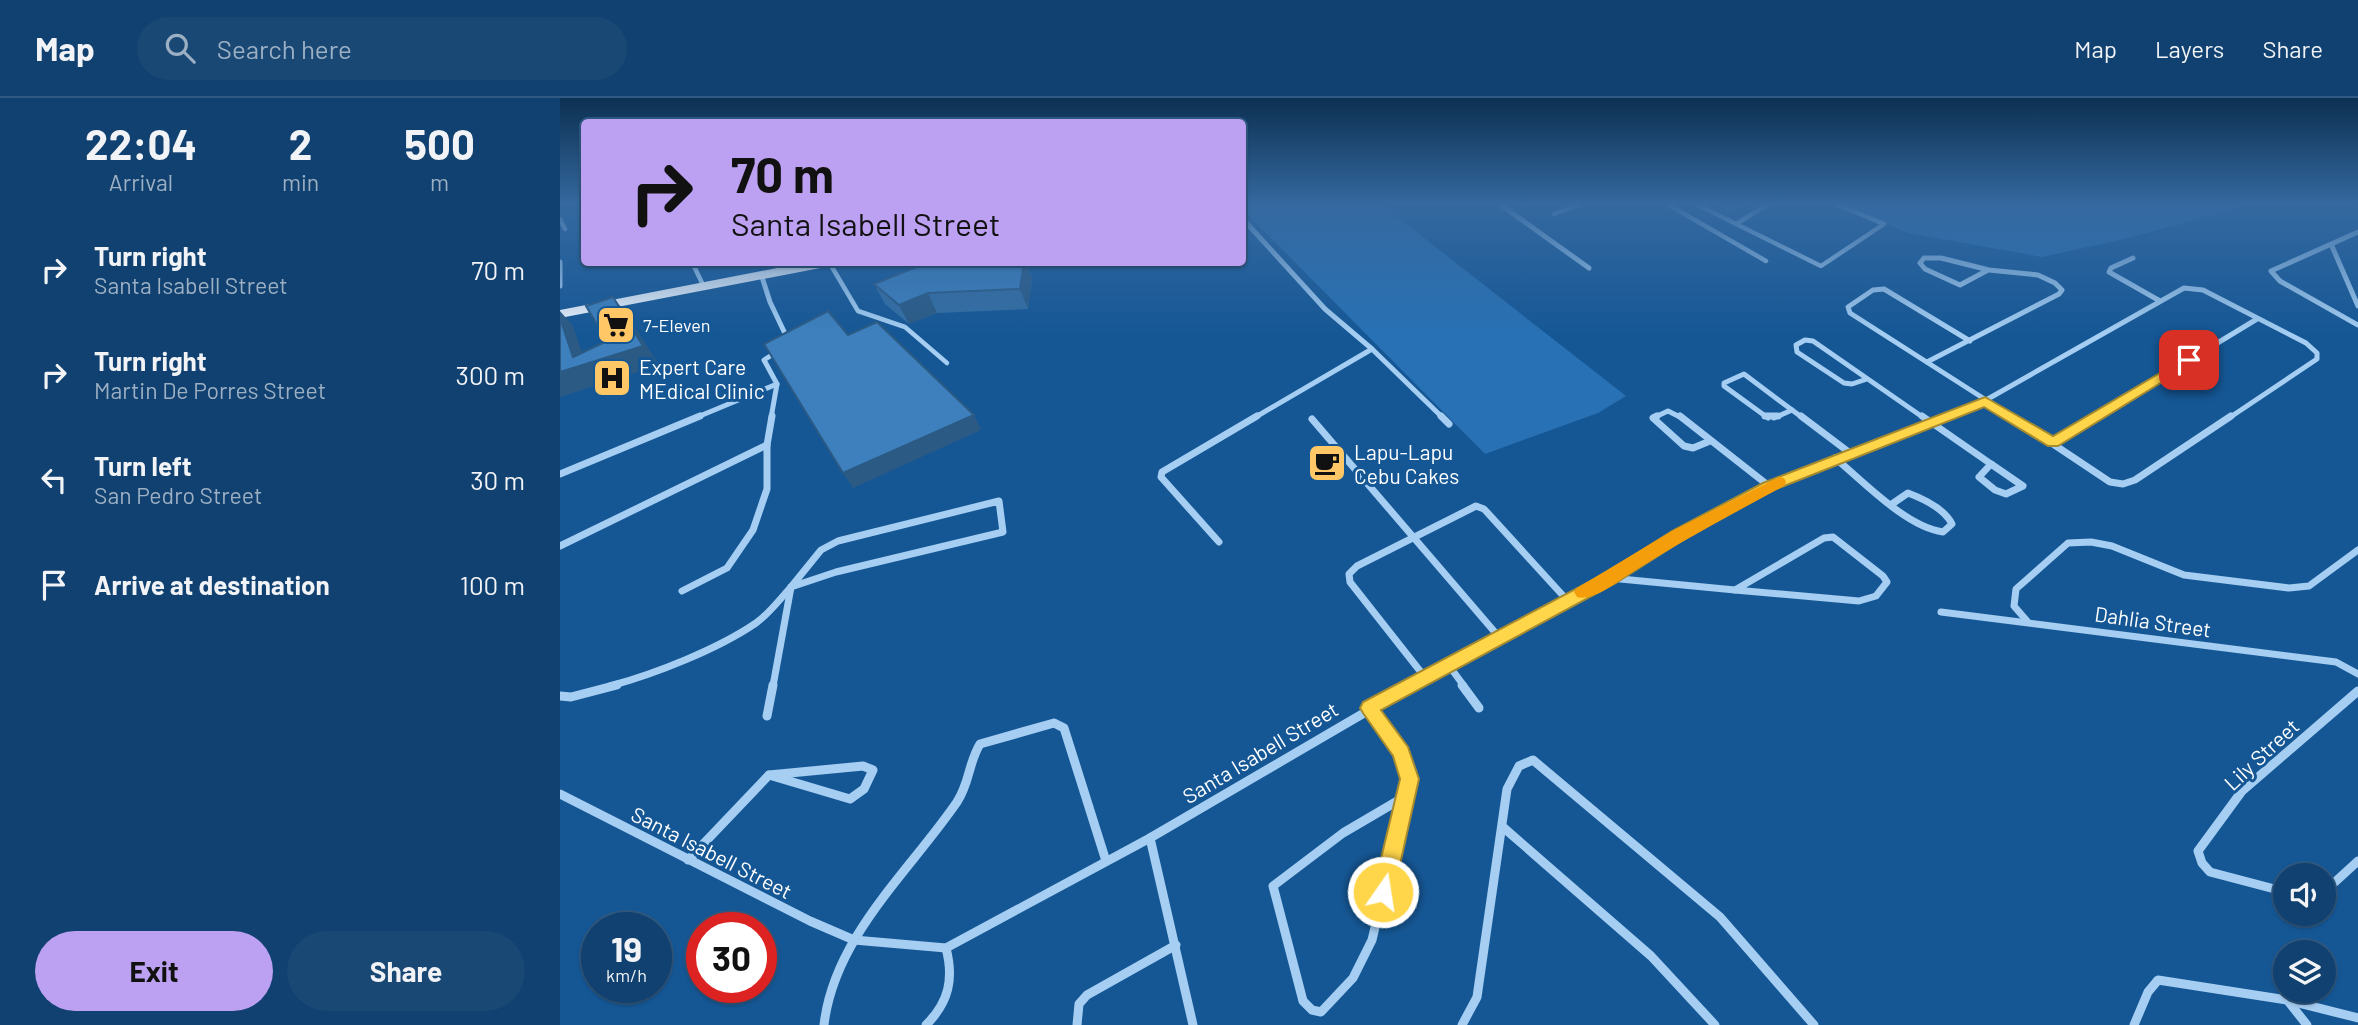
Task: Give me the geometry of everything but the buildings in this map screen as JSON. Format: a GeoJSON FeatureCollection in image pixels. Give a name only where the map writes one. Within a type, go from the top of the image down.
{"type":"FeatureCollection","features":[{"type":"Feature","properties":{"kind":"main road"},"geometry":{"type":"LineString","coordinates":[[560,314],[815,266]]}},
{"type":"Feature","properties":{"kind":"street"},"geometry":{"type":"LineString","coordinates":[[1268,248],[1325,309],[1373,349],[1449,424]]}},
{"type":"Feature","properties":{"kind":"street"},"geometry":{"type":"LineString","coordinates":[[1562,248],[1589,268]]}},
{"type":"Feature","properties":{"kind":"street"},"geometry":{"type":"LineString","coordinates":[[2322,248],[2271,271],[2280,281],[2358,326]]}},
{"type":"Feature","properties":{"kind":"street"},"geometry":{"type":"LineString","coordinates":[[2333,248],[2358,306]]}},
{"type":"Feature","properties":{"kind":"street"},"geometry":{"type":"LineString","coordinates":[[1927,362],[2059,294],[2062,290],[2041,277],[1988,270],[1936,257],[1924,258],[1920,262],[1926,269],[1960,285],[1988,270]]}},
{"type":"Feature","properties":{"kind":"street"},"geometry":{"type":"LineString","coordinates":[[2133,258],[2111,268],[2109,272],[2160,301]]}},
{"type":"Feature","properties":{"kind":"street"},"geometry":{"type":"LineString","coordinates":[[560,262],[560,286]]}},
{"type":"Feature","properties":{"kind":"street"},"geometry":{"type":"LineString","coordinates":[[682,591],[727,568],[741,551],[753,530],[766,489],[768,445],[777,384],[764,360],[789,342],[770,303],[762,277]]}},
{"type":"Feature","properties":{"kind":"street","name":"Santa Isabell Street"},"geometry":{"type":"LineString","coordinates":[[560,794],[810,921],[854,940],[947,948],[1150,838],[1424,676],[1610,578],[1678,536],[1769,486],[1985,401],[2185,288],[2193,287],[2257,319]]}},
{"type":"Feature","properties":{"kind":"street"},"geometry":{"type":"LineString","coordinates":[[1970,341],[1884,289],[1873,290],[1848,307],[1850,313],[2110,482],[2120,485],[2128,484],[2143,475],[2317,359],[2317,353],[2306,343],[2257,319],[2053,443]]}},
{"type":"Feature","properties":{"kind":"street"},"geometry":{"type":"LineString","coordinates":[[1867,379],[1852,384],[1844,383],[1797,352],[1796,345],[1805,340],[1813,341],[1867,379],[1930,421],[2023,485],[2015,494],[2006,495],[1979,477],[1991,463]]}},
{"type":"Feature","properties":{"kind":"street"},"geometry":{"type":"LineString","coordinates":[[1219,542],[1161,477],[1162,472],[1373,349]]}},
{"type":"Feature","properties":{"kind":"street"},"geometry":{"type":"LineString","coordinates":[[1794,409],[1768,418],[1724,386],[1724,383],[1744,374],[1794,409],[1850,453]]}},
{"type":"Feature","properties":{"kind":"street"},"geometry":{"type":"LineString","coordinates":[[560,474],[777,384]]}},
{"type":"Feature","properties":{"kind":"street"},"geometry":{"type":"LineString","coordinates":[[1710,441],[1693,447],[1684,446],[1653,418],[1672,411],[1769,486]]}},
{"type":"Feature","properties":{"kind":"street"},"geometry":{"type":"LineString","coordinates":[[1312,419],[1499,637]]}},
{"type":"Feature","properties":{"kind":"street"},"geometry":{"type":"LineString","coordinates":[[560,546],[768,445]]}},
{"type":"Feature","properties":{"kind":"street"},"geometry":{"type":"LineString","coordinates":[[1835,458],[1892,504],[1928,531],[1942,532],[1952,524],[1949,518],[1916,494],[1908,493],[1892,504]]}},
{"type":"Feature","properties":{"kind":"street"},"geometry":{"type":"LineString","coordinates":[[560,696],[584,694],[630,681],[726,641],[759,621],[821,550],[838,541],[999,501],[1003,532],[836,572],[791,587]]}},
{"type":"Feature","properties":{"kind":"street"},"geometry":{"type":"LineString","coordinates":[[1424,676],[1350,582],[1349,574],[1357,566],[1476,506],[1484,509],[1567,600]]}},
{"type":"Feature","properties":{"kind":"street"},"geometry":{"type":"LineString","coordinates":[[1610,578],[1734,590],[1859,601],[1869,601],[1884,591],[1887,582],[1833,537],[1824,538],[1734,590]]}},
{"type":"Feature","properties":{"kind":"street"},"geometry":{"type":"LineString","coordinates":[[2026,621],[2014,606],[2016,589],[2068,543],[2091,542],[2112,546],[2184,575],[2289,588],[2309,586],[2358,550]]}},
{"type":"Feature","properties":{"kind":"street"},"geometry":{"type":"LineString","coordinates":[[767,716],[791,587]]}},
{"type":"Feature","properties":{"kind":"street","name":"Dahlia Street"},"geometry":{"type":"LineString","coordinates":[[1941,612],[2336,662],[2358,674]]}},
{"type":"Feature","properties":{"kind":"street"},"geometry":{"type":"LineString","coordinates":[[1447,663],[1479,708]]}},
{"type":"Feature","properties":{"kind":"street","name":"Lily Street"},"geometry":{"type":"LineString","coordinates":[[2273,889],[2210,872],[2202,863],[2198,851],[2242,791],[2358,691]]}},
{"type":"Feature","properties":{"kind":"street"},"geometry":{"type":"LineString","coordinates":[[1369,708],[1401,753],[1410,779],[1406,796],[1372,940],[1353,978],[1321,1012],[1312,1010],[1303,1000],[1273,886],[1343,833],[1406,796]]}},
{"type":"Feature","properties":{"kind":"street"},"geometry":{"type":"LineString","coordinates":[[824,1025],[832,989],[854,940],[957,802],[969,782],[972,757],[980,744],[993,738],[1054,723],[1064,728],[1106,862]]}},
{"type":"Feature","properties":{"kind":"street"},"geometry":{"type":"LineString","coordinates":[[1462,1025],[1477,997],[1504,828],[1507,789],[1516,769],[1533,760],[1720,917],[1814,1025]]}},
{"type":"Feature","properties":{"kind":"street"},"geometry":{"type":"LineString","coordinates":[[688,860],[769,775],[863,766],[873,770],[864,789],[850,799],[769,775]]}},
{"type":"Feature","properties":{"kind":"street"},"geometry":{"type":"LineString","coordinates":[[1504,828],[1651,956],[1715,1025]]}},
{"type":"Feature","properties":{"kind":"street"},"geometry":{"type":"LineString","coordinates":[[1150,838],[1193,1025]]}},
{"type":"Feature","properties":{"kind":"street"},"geometry":{"type":"LineString","coordinates":[[2336,881],[2358,861]]}},
{"type":"Feature","properties":{"kind":"street"},"geometry":{"type":"LineString","coordinates":[[1077,1025],[1079,1004],[1087,995],[1176,945]]}},
{"type":"Feature","properties":{"kind":"street"},"geometry":{"type":"LineString","coordinates":[[926,1025],[937,1015],[948,993],[953,971],[947,948]]}},
{"type":"Feature","properties":{"kind":"street"},"geometry":{"type":"LineString","coordinates":[[2134,1025],[2148,992],[2158,980],[2273,998]]}},
{"type":"Feature","properties":{"kind":"street"},"geometry":{"type":"LineString","coordinates":[[2289,1003],[2307,1025]]}},
{"type":"Feature","properties":{"kind":"street"},"geometry":{"type":"LineString","coordinates":[[2299,1003],[2358,1018]]}},
{"type":"Feature","properties":{"kind":"lane"},"geometry":{"type":"LineString","coordinates":[[1744,248],[1766,261]]}},
{"type":"Feature","properties":{"kind":"lane"},"geometry":{"type":"LineString","coordinates":[[1785,248],[1821,266],[1848,248]]}},
{"type":"Feature","properties":{"kind":"lane"},"geometry":{"type":"LineString","coordinates":[[694,266],[704,287]]}},
{"type":"Feature","properties":{"kind":"lane"},"geometry":{"type":"LineString","coordinates":[[832,266],[858,311],[905,327],[947,363]]}},
{"type":"Feature","properties":{"kind":"shaded area"},"geometry":{"type":"Polygon","coordinates":[[[1281,248],[1437,248],[1626,396],[1598,413],[1485,454],[1281,248]]]}},
{"type":"Feature","properties":{"kind":"shaded area"},"geometry":{"type":"Polygon","coordinates":[[[1993,248],[2082,248],[2042,257],[1993,248]]]}},
{"type":"Feature","properties":{"kind":"slow traffic"},"geometry":{"type":"LineString","coordinates":[[1582,592],[1779,482]]}},
{"type":"Feature","properties":{"kind":"place","name":"7-Eleven"},"geometry":{"type":"Point","coordinates":[616,325]}},
{"type":"Feature","properties":{"kind":"place","name":"Expert Care MEdical Clinic"},"geometry":{"type":"Point","coordinates":[612,378]}},
{"type":"Feature","properties":{"kind":"place","name":"Lapu-Lapu Cebu Cakes"},"geometry":{"type":"Point","coordinates":[1327,463]}},
{"type":"Feature","properties":{"kind":"route"},"geometry":{"type":"LineString","coordinates":[[1383,892],[1410,779],[1401,753],[1369,708],[1447,663],[1610,578],[1678,536],[1769,486],[1985,401],[2053,443],[2189,360]]}}]}
